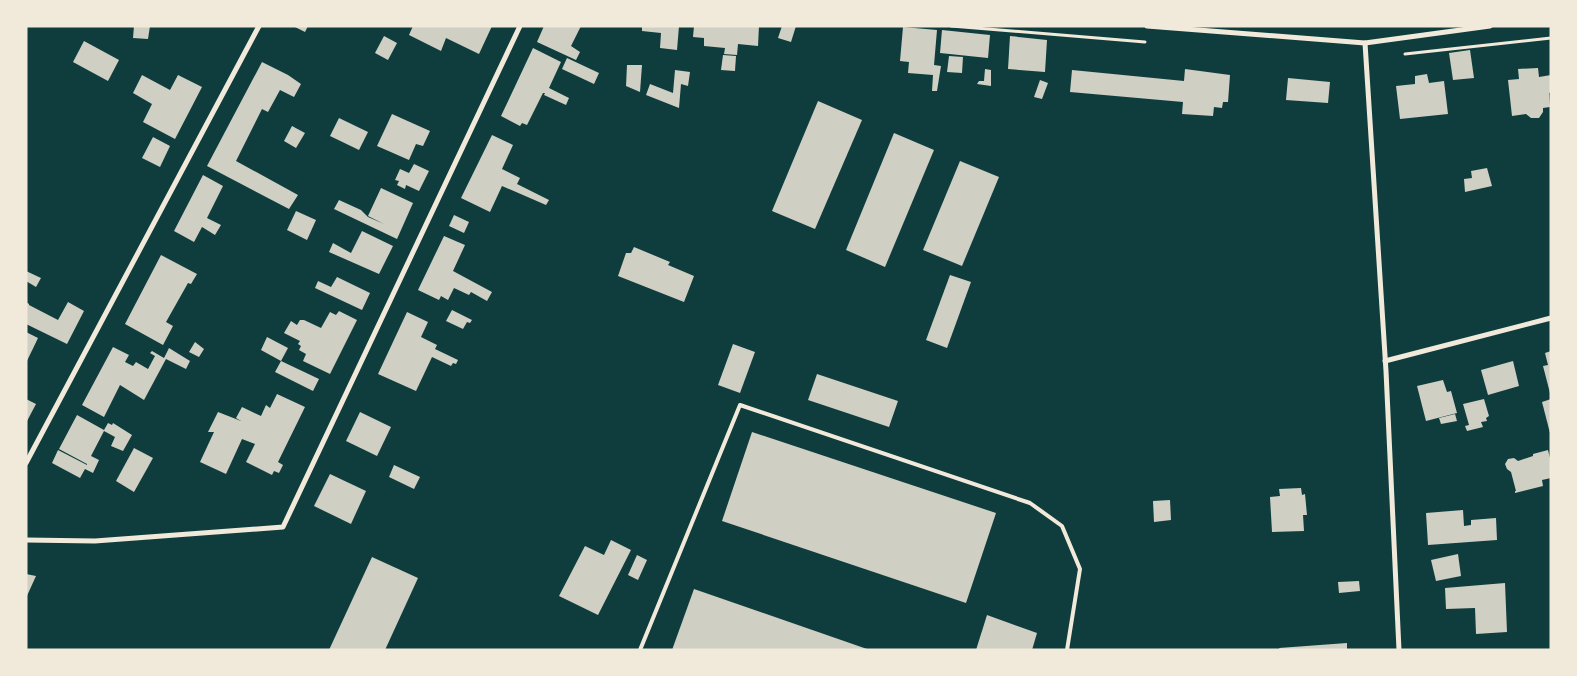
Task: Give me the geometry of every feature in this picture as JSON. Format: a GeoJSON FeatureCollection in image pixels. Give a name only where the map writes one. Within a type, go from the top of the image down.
{"type":"FeatureCollection","features":[{"type":"Feature","properties":{"kind":"street"},"geometry":{"type":"LineString","coordinates":[[26,463],[259,26]]}},
{"type":"Feature","properties":{"kind":"street"},"geometry":{"type":"LineString","coordinates":[[26,540],[95,541],[283,527],[520,26]]}},
{"type":"Feature","properties":{"kind":"street"},"geometry":{"type":"LineString","coordinates":[[1147,26],[1365,43],[1490,26]]}},
{"type":"Feature","properties":{"kind":"street"},"geometry":{"type":"LineString","coordinates":[[1365,43],[1385,361],[1399,650]]}},
{"type":"Feature","properties":{"kind":"street"},"geometry":{"type":"LineString","coordinates":[[1385,361],[1551,318]]}},
{"type":"Feature","properties":{"kind":"lane"},"geometry":{"type":"LineString","coordinates":[[640,650],[740,405],[1030,503],[1062,526],[1080,569],[1068,650]]}},
{"type":"Feature","properties":{"kind":"building"},"geometry":{"type":"Polygon","coordinates":[[[134,26],[150,26],[148,39],[133,38],[134,26]]]}},
{"type":"Feature","properties":{"kind":"building"},"geometry":{"type":"Polygon","coordinates":[[[293,26],[308,26],[305,32],[293,26]]]}},
{"type":"Feature","properties":{"kind":"building"},"geometry":{"type":"Polygon","coordinates":[[[413,26],[492,26],[479,54],[446,38],[441,51],[409,35],[413,26]]]}},
{"type":"Feature","properties":{"kind":"building"},"geometry":{"type":"Polygon","coordinates":[[[544,26],[581,26],[571,46],[580,52],[576,60],[537,42],[544,26]]]}},
{"type":"Feature","properties":{"kind":"building"},"geometry":{"type":"Polygon","coordinates":[[[642,26],[679,26],[677,50],[660,48],[661,33],[642,31],[642,26]]]}},
{"type":"Feature","properties":{"kind":"building"},"geometry":{"type":"Polygon","coordinates":[[[694,26],[759,26],[758,46],[738,44],[737,55],[724,54],[725,48],[704,46],[704,38],[693,37],[694,26]]]}},
{"type":"Feature","properties":{"kind":"building"},"geometry":{"type":"Polygon","coordinates":[[[782,26],[796,26],[791,42],[778,38],[782,26]]]}},
{"type":"Feature","properties":{"kind":"building"},"geometry":{"type":"Polygon","coordinates":[[[903,27],[937,30],[934,65],[941,66],[937,91],[932,91],[933,75],[908,73],[909,62],[900,61],[903,27]]]}},
{"type":"Feature","properties":{"kind":"building"},"geometry":{"type":"Polygon","coordinates":[[[942,30],[990,35],[988,58],[940,53],[942,30]]]}},
{"type":"Feature","properties":{"kind":"building"},"geometry":{"type":"Polygon","coordinates":[[[384,36],[397,43],[388,60],[375,53],[384,36]]]}},
{"type":"Feature","properties":{"kind":"building"},"geometry":{"type":"Polygon","coordinates":[[[1010,36],[1047,40],[1045,72],[1008,69],[1010,36]]]}},
{"type":"Feature","properties":{"kind":"building"},"geometry":{"type":"Polygon","coordinates":[[[84,41],[119,60],[108,81],[73,62],[84,41]]]}},
{"type":"Feature","properties":{"kind":"building"},"geometry":{"type":"Polygon","coordinates":[[[533,48],[561,62],[549,88],[569,98],[566,105],[543,93],[527,125],[522,123],[520,126],[501,116],[533,48]]]}},
{"type":"Feature","properties":{"kind":"building"},"geometry":{"type":"Polygon","coordinates":[[[1470,50],[1474,78],[1453,80],[1449,53],[1470,50]]]}},
{"type":"Feature","properties":{"kind":"building"},"geometry":{"type":"Polygon","coordinates":[[[723,55],[736,56],[735,71],[721,70],[723,55]]]}},
{"type":"Feature","properties":{"kind":"building"},"geometry":{"type":"Polygon","coordinates":[[[949,56],[963,57],[962,73],[947,72],[949,56]]]}},
{"type":"Feature","properties":{"kind":"building"},"geometry":{"type":"Polygon","coordinates":[[[567,58],[599,73],[594,84],[562,69],[567,58]]]}},
{"type":"Feature","properties":{"kind":"building"},"geometry":{"type":"Polygon","coordinates":[[[262,62],[301,84],[294,97],[280,90],[268,112],[262,109],[236,161],[298,195],[289,209],[207,166],[262,62]]]}},
{"type":"Feature","properties":{"kind":"building"},"geometry":{"type":"Polygon","coordinates":[[[627,65],[642,65],[640,92],[626,86],[627,65]]]}},
{"type":"Feature","properties":{"kind":"building"},"geometry":{"type":"Polygon","coordinates":[[[1538,68],[1539,77],[1551,75],[1550,107],[1543,108],[1539,118],[1531,118],[1526,114],[1512,116],[1508,80],[1519,79],[1518,69],[1538,68]]]}},
{"type":"Feature","properties":{"kind":"building"},"geometry":{"type":"Polygon","coordinates":[[[985,69],[991,70],[991,86],[977,84],[979,81],[984,81],[985,69]]]}},
{"type":"Feature","properties":{"kind":"building"},"geometry":{"type":"Polygon","coordinates":[[[1185,69],[1230,75],[1228,102],[1223,102],[1222,108],[1214,107],[1213,116],[1182,114],[1183,102],[1070,92],[1072,70],[1184,81],[1185,69]]]}},
{"type":"Feature","properties":{"kind":"building"},"geometry":{"type":"Polygon","coordinates":[[[675,70],[690,72],[688,86],[681,84],[679,108],[646,95],[650,84],[673,93],[675,70]]]}},
{"type":"Feature","properties":{"kind":"building"},"geometry":{"type":"Polygon","coordinates":[[[1427,74],[1429,83],[1444,81],[1448,114],[1400,119],[1396,86],[1415,84],[1415,76],[1427,74]]]}},
{"type":"Feature","properties":{"kind":"building"},"geometry":{"type":"Polygon","coordinates":[[[142,75],[170,90],[178,75],[202,87],[175,139],[143,122],[152,104],[133,93],[142,75]]]}},
{"type":"Feature","properties":{"kind":"building"},"geometry":{"type":"Polygon","coordinates":[[[1288,78],[1330,82],[1328,103],[1286,100],[1288,78]]]}},
{"type":"Feature","properties":{"kind":"building"},"geometry":{"type":"Polygon","coordinates":[[[1040,80],[1048,83],[1042,99],[1034,97],[1040,80]]]}},
{"type":"Feature","properties":{"kind":"building"},"geometry":{"type":"Polygon","coordinates":[[[818,101],[862,120],[815,229],[772,211],[818,101]]]}},
{"type":"Feature","properties":{"kind":"building"},"geometry":{"type":"Polygon","coordinates":[[[392,114],[430,131],[423,146],[416,144],[409,160],[377,146],[392,114]]]}},
{"type":"Feature","properties":{"kind":"building"},"geometry":{"type":"Polygon","coordinates":[[[339,118],[368,132],[359,150],[330,136],[339,118]]]}},
{"type":"Feature","properties":{"kind":"building"},"geometry":{"type":"Polygon","coordinates":[[[292,126],[305,133],[296,148],[284,141],[292,126]]]}},
{"type":"Feature","properties":{"kind":"building"},"geometry":{"type":"Polygon","coordinates":[[[894,133],[934,150],[885,267],[846,250],[894,133]]]}},
{"type":"Feature","properties":{"kind":"building"},"geometry":{"type":"Polygon","coordinates":[[[492,135],[513,145],[502,169],[520,178],[517,184],[549,200],[546,205],[502,186],[490,212],[461,198],[492,135]]]}},
{"type":"Feature","properties":{"kind":"building"},"geometry":{"type":"Polygon","coordinates":[[[153,137],[170,146],[160,167],[142,158],[153,137]]]}},
{"type":"Feature","properties":{"kind":"building"},"geometry":{"type":"Polygon","coordinates":[[[960,161],[999,177],[962,266],[923,250],[960,161]]]}},
{"type":"Feature","properties":{"kind":"building"},"geometry":{"type":"Polygon","coordinates":[[[414,164],[429,171],[419,191],[406,185],[405,189],[397,185],[399,181],[395,180],[400,169],[409,173],[414,164]]]}},
{"type":"Feature","properties":{"kind":"building"},"geometry":{"type":"Polygon","coordinates":[[[1487,168],[1492,186],[1465,192],[1464,179],[1472,178],[1471,171],[1487,168]]]}},
{"type":"Feature","properties":{"kind":"building"},"geometry":{"type":"Polygon","coordinates":[[[203,175],[223,186],[207,218],[221,225],[215,235],[202,227],[194,242],[174,231],[203,175]]]}},
{"type":"Feature","properties":{"kind":"building"},"geometry":{"type":"Polygon","coordinates":[[[381,188],[413,203],[397,239],[334,209],[339,200],[361,210],[368,217],[384,224],[368,216],[381,188]]]}},
{"type":"Feature","properties":{"kind":"building"},"geometry":{"type":"Polygon","coordinates":[[[296,211],[316,220],[307,240],[287,230],[296,211]]]}},
{"type":"Feature","properties":{"kind":"building"},"geometry":{"type":"Polygon","coordinates":[[[454,215],[469,222],[464,233],[449,226],[454,215]]]}},
{"type":"Feature","properties":{"kind":"building"},"geometry":{"type":"Polygon","coordinates":[[[362,231],[393,246],[379,274],[329,252],[333,243],[351,253],[362,231]]]}},
{"type":"Feature","properties":{"kind":"building"},"geometry":{"type":"Polygon","coordinates":[[[444,236],[465,245],[453,271],[492,292],[487,301],[471,292],[469,295],[454,288],[448,300],[441,296],[439,300],[418,290],[444,236]]]}},
{"type":"Feature","properties":{"kind":"building"},"geometry":{"type":"Polygon","coordinates":[[[634,247],[670,262],[668,265],[694,276],[684,302],[618,276],[626,253],[631,253],[634,247]]]}},
{"type":"Feature","properties":{"kind":"building"},"geometry":{"type":"Polygon","coordinates":[[[161,255],[197,274],[191,284],[188,283],[166,322],[173,326],[163,345],[125,324],[161,255]]]}},
{"type":"Feature","properties":{"kind":"building"},"geometry":{"type":"Polygon","coordinates":[[[26,271],[41,278],[36,287],[26,281],[26,271]]]}},
{"type":"Feature","properties":{"kind":"building"},"geometry":{"type":"Polygon","coordinates":[[[950,275],[971,282],[947,348],[926,340],[950,275]]]}},
{"type":"Feature","properties":{"kind":"building"},"geometry":{"type":"Polygon","coordinates":[[[337,277],[370,293],[362,310],[315,288],[318,281],[331,287],[337,277]]]}},
{"type":"Feature","properties":{"kind":"building"},"geometry":{"type":"Polygon","coordinates":[[[26,302],[58,320],[68,302],[84,311],[67,344],[26,324],[26,302]]]}},
{"type":"Feature","properties":{"kind":"building"},"geometry":{"type":"Polygon","coordinates":[[[452,310],[472,320],[470,323],[467,322],[463,329],[446,321],[452,310]]]}},
{"type":"Feature","properties":{"kind":"building"},"geometry":{"type":"Polygon","coordinates":[[[339,311],[357,320],[330,374],[303,361],[306,354],[299,350],[301,346],[298,344],[300,341],[284,333],[291,321],[297,325],[300,320],[304,320],[321,328],[330,312],[336,315],[339,311]]]}},
{"type":"Feature","properties":{"kind":"building"},"geometry":{"type":"Polygon","coordinates":[[[407,312],[428,322],[421,337],[437,345],[435,349],[458,360],[456,364],[453,363],[451,366],[432,357],[416,391],[378,374],[407,312]]]}},
{"type":"Feature","properties":{"kind":"building"},"geometry":{"type":"Polygon","coordinates":[[[26,332],[38,338],[26,363],[26,332]]]}},
{"type":"Feature","properties":{"kind":"building"},"geometry":{"type":"Polygon","coordinates":[[[267,337],[288,348],[281,361],[261,350],[267,337]]]}},
{"type":"Feature","properties":{"kind":"building"},"geometry":{"type":"Polygon","coordinates":[[[195,342],[204,349],[199,357],[189,352],[195,342]]]}},
{"type":"Feature","properties":{"kind":"building"},"geometry":{"type":"Polygon","coordinates":[[[733,344],[755,352],[740,393],[718,385],[733,344]]]}},
{"type":"Feature","properties":{"kind":"building"},"geometry":{"type":"Polygon","coordinates":[[[113,347],[129,355],[125,362],[133,366],[136,362],[148,369],[155,356],[150,353],[152,351],[164,358],[169,348],[190,361],[186,369],[166,359],[144,400],[120,385],[104,417],[82,405],[113,347]]]}},
{"type":"Feature","properties":{"kind":"building"},"geometry":{"type":"Polygon","coordinates":[[[1551,351],[1550,393],[1543,366],[1548,365],[1545,353],[1551,351]]]}},
{"type":"Feature","properties":{"kind":"building"},"geometry":{"type":"Polygon","coordinates":[[[281,361],[319,379],[313,391],[275,372],[281,361]]]}},
{"type":"Feature","properties":{"kind":"building"},"geometry":{"type":"Polygon","coordinates":[[[1513,361],[1519,386],[1488,395],[1481,370],[1513,361]]]}},
{"type":"Feature","properties":{"kind":"building"},"geometry":{"type":"Polygon","coordinates":[[[817,374],[898,401],[889,427],[808,400],[817,374]]]}},
{"type":"Feature","properties":{"kind":"building"},"geometry":{"type":"Polygon","coordinates":[[[1443,380],[1447,392],[1451,391],[1457,413],[1426,421],[1417,386],[1443,380]]]}},
{"type":"Feature","properties":{"kind":"building"},"geometry":{"type":"Polygon","coordinates":[[[277,394],[305,407],[278,462],[283,465],[279,473],[274,471],[272,475],[246,462],[255,444],[242,439],[226,474],[200,462],[214,432],[208,432],[218,412],[241,421],[236,418],[242,407],[261,416],[266,405],[270,408],[277,394]]]}},
{"type":"Feature","properties":{"kind":"building"},"geometry":{"type":"Polygon","coordinates":[[[26,399],[36,404],[26,423],[26,399]]]}},
{"type":"Feature","properties":{"kind":"building"},"geometry":{"type":"Polygon","coordinates":[[[1484,399],[1489,416],[1486,418],[1487,421],[1481,422],[1483,427],[1467,431],[1465,426],[1469,425],[1463,404],[1484,399]]]}},
{"type":"Feature","properties":{"kind":"building"},"geometry":{"type":"Polygon","coordinates":[[[1551,399],[1551,433],[1550,433],[1542,402],[1551,399]]]}},
{"type":"Feature","properties":{"kind":"building"},"geometry":{"type":"Polygon","coordinates":[[[360,412],[391,427],[377,456],[346,441],[360,412]]]}},
{"type":"Feature","properties":{"kind":"building"},"geometry":{"type":"Polygon","coordinates":[[[1455,414],[1457,421],[1441,424],[1439,418],[1455,414]]]}},
{"type":"Feature","properties":{"kind":"building"},"geometry":{"type":"Polygon","coordinates":[[[77,415],[104,430],[108,423],[112,425],[113,423],[132,435],[123,451],[111,446],[115,437],[104,431],[91,456],[99,460],[93,473],[85,469],[80,478],[52,463],[58,450],[87,465],[59,449],[77,415]]]}},
{"type":"Feature","properties":{"kind":"building"},"geometry":{"type":"Polygon","coordinates":[[[752,432],[996,513],[966,603],[722,521],[752,432]]]}},
{"type":"Feature","properties":{"kind":"building"},"geometry":{"type":"Polygon","coordinates":[[[134,448],[153,458],[134,492],[116,481],[134,448]]]}},
{"type":"Feature","properties":{"kind":"building"},"geometry":{"type":"Polygon","coordinates":[[[1548,450],[1551,462],[1551,478],[1542,480],[1543,486],[1515,493],[1511,472],[1505,464],[1508,459],[1514,458],[1518,461],[1548,450]]]}},
{"type":"Feature","properties":{"kind":"building"},"geometry":{"type":"Polygon","coordinates":[[[394,465],[420,477],[414,489],[389,477],[394,465]]]}},
{"type":"Feature","properties":{"kind":"building"},"geometry":{"type":"Polygon","coordinates":[[[330,474],[366,491],[351,524],[314,506],[330,474]]]}},
{"type":"Feature","properties":{"kind":"building"},"geometry":{"type":"Polygon","coordinates":[[[1301,488],[1302,495],[1305,494],[1307,515],[1303,515],[1304,531],[1272,532],[1270,497],[1280,496],[1279,489],[1301,488]]]}},
{"type":"Feature","properties":{"kind":"building"},"geometry":{"type":"Polygon","coordinates":[[[1170,500],[1171,520],[1154,522],[1153,501],[1170,500]]]}},
{"type":"Feature","properties":{"kind":"building"},"geometry":{"type":"Polygon","coordinates":[[[1463,510],[1464,526],[1471,525],[1471,520],[1496,518],[1497,540],[1428,545],[1426,513],[1463,510]]]}},
{"type":"Feature","properties":{"kind":"building"},"geometry":{"type":"Polygon","coordinates":[[[611,540],[631,550],[598,615],[559,596],[585,546],[604,555],[611,540]]]}},
{"type":"Feature","properties":{"kind":"building"},"geometry":{"type":"Polygon","coordinates":[[[1458,554],[1461,576],[1436,581],[1431,560],[1458,554]]]}},
{"type":"Feature","properties":{"kind":"building"},"geometry":{"type":"Polygon","coordinates":[[[637,555],[647,560],[638,580],[628,575],[637,555]]]}},
{"type":"Feature","properties":{"kind":"building"},"geometry":{"type":"Polygon","coordinates":[[[372,557],[418,578],[385,650],[329,650],[372,557]]]}},
{"type":"Feature","properties":{"kind":"building"},"geometry":{"type":"Polygon","coordinates":[[[26,574],[36,576],[26,598],[26,574]]]}},
{"type":"Feature","properties":{"kind":"building"},"geometry":{"type":"Polygon","coordinates":[[[1359,581],[1360,591],[1339,593],[1338,582],[1359,581]]]}},
{"type":"Feature","properties":{"kind":"building"},"geometry":{"type":"Polygon","coordinates":[[[1505,583],[1507,632],[1476,634],[1475,608],[1446,609],[1445,588],[1505,583]]]}},
{"type":"Feature","properties":{"kind":"building"},"geometry":{"type":"Polygon","coordinates":[[[694,589],[867,649],[867,650],[672,650],[694,589]]]}},
{"type":"Feature","properties":{"kind":"building"},"geometry":{"type":"Polygon","coordinates":[[[987,615],[1037,633],[1032,650],[976,650],[987,615]]]}},
{"type":"Feature","properties":{"kind":"building"},"geometry":{"type":"Polygon","coordinates":[[[1347,643],[1347,650],[1280,650],[1279,648],[1347,643]]]}}]}
